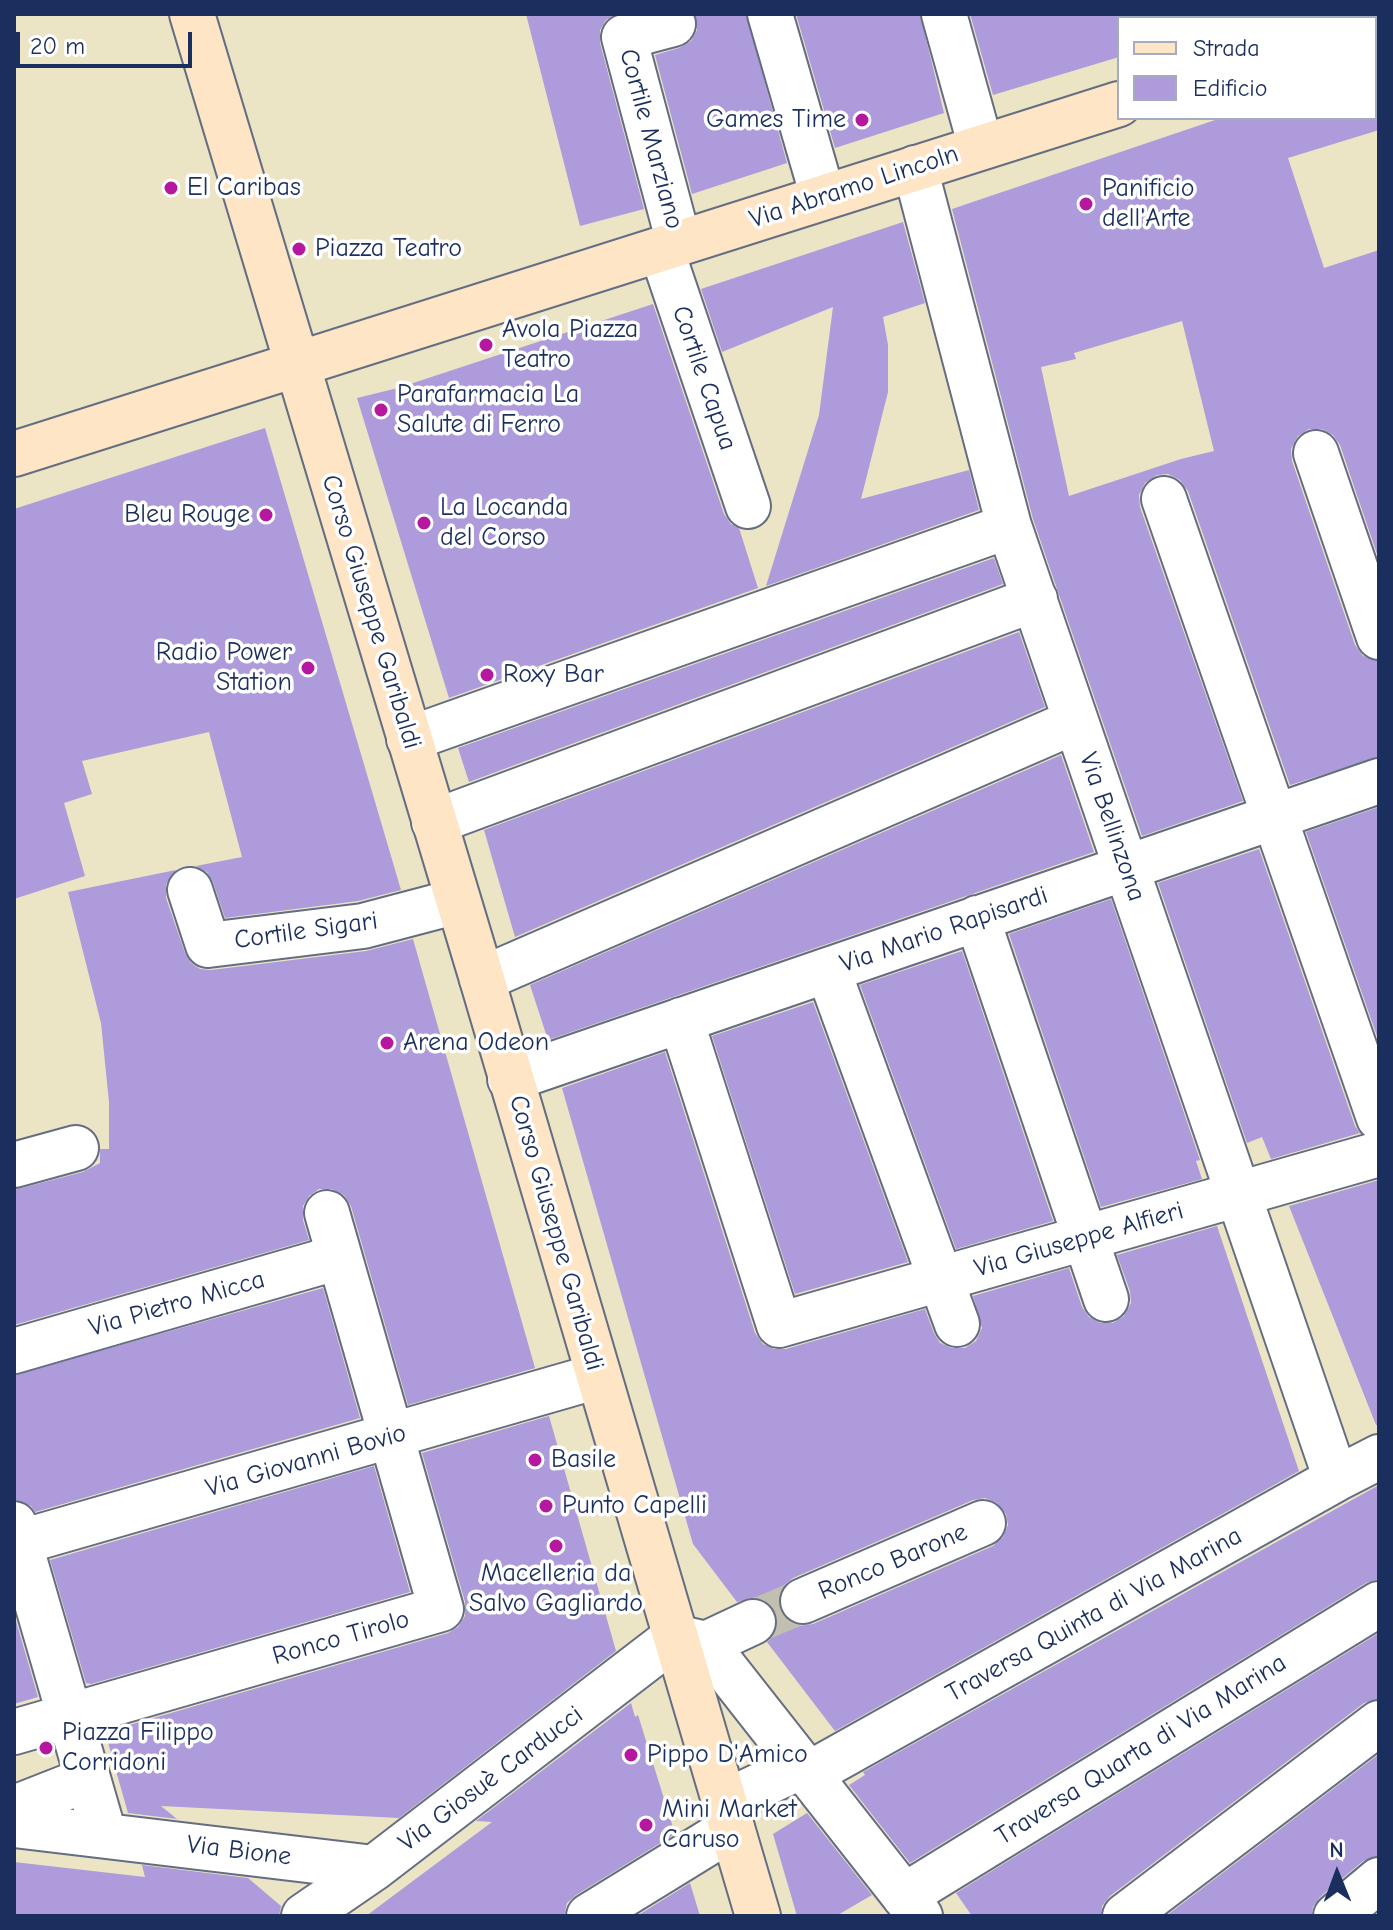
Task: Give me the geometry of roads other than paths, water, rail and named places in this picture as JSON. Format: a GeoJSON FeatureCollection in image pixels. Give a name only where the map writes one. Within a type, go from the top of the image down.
{"type":"FeatureCollection","features":[{"type":"Feature","properties":{"kind":"street","name":"Corso Giuseppe Garibaldi"},"geometry":{"type":"LineString","coordinates":[[192,14],[598,1376],[691,1640],[728,1815],[758,1916]]}},
{"type":"Feature","properties":{"kind":"street"},"geometry":{"type":"LineString","coordinates":[[770,14],[823,197]]}},
{"type":"Feature","properties":{"kind":"street"},"geometry":{"type":"LineString","coordinates":[[944,14],[981,147]]}},
{"type":"Feature","properties":{"kind":"street","name":"Cortile Marziano"},"geometry":{"type":"LineString","coordinates":[[670,246],[624,37],[673,24]]}},
{"type":"Feature","properties":{"kind":"street","name":"Via Abramo Lincoln"},"geometry":{"type":"LineString","coordinates":[[14,454],[1117,105]]}},
{"type":"Feature","properties":{"kind":"street","name":"Via Bellinzona"},"geometry":{"type":"LineString","coordinates":[[915,168],[1009,526],[1336,1479]]}},
{"type":"Feature","properties":{"kind":"street","name":"Cortile Capua"},"geometry":{"type":"LineString","coordinates":[[670,246],[748,506]]}},
{"type":"Feature","properties":{"kind":"street"},"geometry":{"type":"LineString","coordinates":[[1316,453],[1379,637]]}},
{"type":"Feature","properties":{"kind":"street"},"geometry":{"type":"LineString","coordinates":[[1164,499],[1379,1118]]}},
{"type":"Feature","properties":{"kind":"street"},"geometry":{"type":"LineString","coordinates":[[409,739],[1009,526]]}},
{"type":"Feature","properties":{"kind":"street"},"geometry":{"type":"LineString","coordinates":[[434,822],[1035,599]]}},
{"type":"Feature","properties":{"kind":"street"},"geometry":{"type":"LineString","coordinates":[[482,979],[1076,721]]}},
{"type":"Feature","properties":{"kind":"street","name":"Via Mario Rapisardi"},"geometry":{"type":"LineString","coordinates":[[510,1079],[1379,781]]}},
{"type":"Feature","properties":{"kind":"street","name":"Cortile Sigari"},"geometry":{"type":"LineString","coordinates":[[190,890],[208,945],[363,926],[458,901]]}},
{"type":"Feature","properties":{"kind":"street"},"geometry":{"type":"LineString","coordinates":[[977,918],[1106,1299]]}},
{"type":"Feature","properties":{"kind":"street"},"geometry":{"type":"LineString","coordinates":[[828,970],[957,1324]]}},
{"type":"Feature","properties":{"kind":"street","name":"Via Giuseppe Alfieri"},"geometry":{"type":"LineString","coordinates":[[681,1020],[779,1325],[1379,1154]]}},
{"type":"Feature","properties":{"kind":"street"},"geometry":{"type":"LineString","coordinates":[[14,1165],[76,1148]]}},
{"type":"Feature","properties":{"kind":"street"},"geometry":{"type":"LineString","coordinates":[[327,1213],[391,1437]]}},
{"type":"Feature","properties":{"kind":"street","name":"Via Pietro Micca"},"geometry":{"type":"LineString","coordinates":[[14,1351],[339,1257]]}},
{"type":"Feature","properties":{"kind":"street","name":"Via Giovanni Bovio"},"geometry":{"type":"LineString","coordinates":[[16,1537],[391,1437],[598,1376]]}},
{"type":"Feature","properties":{"kind":"street","name":"Ronco Tirolo"},"geometry":{"type":"LineString","coordinates":[[69,1716],[441,1609],[391,1437]]}},
{"type":"Feature","properties":{"kind":"street","name":"Traversa Quinta di Via Marina"},"geometry":{"type":"LineString","coordinates":[[589,1916],[728,1815],[1379,1457]]}},
{"type":"Feature","properties":{"kind":"street","name":"Ronco Barone"},"geometry":{"type":"LineString","coordinates":[[803,1601],[983,1523]]}},
{"type":"Feature","properties":{"kind":"street"},"geometry":{"type":"LineString","coordinates":[[16,1537],[104,1834]]}},
{"type":"Feature","properties":{"kind":"street","name":"Traversa Quarta di Via Marina"},"geometry":{"type":"LineString","coordinates":[[912,1906],[1379,1604]]}},
{"type":"Feature","properties":{"kind":"street","name":"Via Giosuè Carducci"},"geometry":{"type":"LineString","coordinates":[[304,1916],[691,1640],[753,1622]]}},
{"type":"Feature","properties":{"kind":"street"},"geometry":{"type":"LineString","coordinates":[[691,1640],[806,1770],[912,1906]]}},
{"type":"Feature","properties":{"kind":"street"},"geometry":{"type":"LineString","coordinates":[[14,1732],[69,1716]]}},
{"type":"Feature","properties":{"kind":"street"},"geometry":{"type":"LineString","coordinates":[[1125,1916],[1379,1723]]}},
{"type":"Feature","properties":{"kind":"street"},"geometry":{"type":"LineString","coordinates":[[14,1808],[88,1779]]}},
{"type":"Feature","properties":{"kind":"street","name":"Via Bione"},"geometry":{"type":"LineString","coordinates":[[14,1825],[374,1868]]}},
{"type":"Feature","properties":{"kind":"street"},"geometry":{"type":"LineString","coordinates":[[1336,1916],[1379,1880]]}},
{"type":"Feature","properties":{"kind":"tunnel"},"geometry":{"type":"LineString","coordinates":[[753,1622],[803,1601]]}},
{"type":"Feature","properties":{"kind":"place","name":"Games Time"},"geometry":{"type":"Point","coordinates":[862,120]}},
{"type":"Feature","properties":{"kind":"place","name":"El Caribas"},"geometry":{"type":"Point","coordinates":[171,188]}},
{"type":"Feature","properties":{"kind":"place","name":"Panificio dell'Arte"},"geometry":{"type":"Point","coordinates":[1086,204]}},
{"type":"Feature","properties":{"kind":"place","name":"Piazza Teatro"},"geometry":{"type":"Point","coordinates":[299,249]}},
{"type":"Feature","properties":{"kind":"place","name":"Avola Piazza Teatro"},"geometry":{"type":"Point","coordinates":[486,345]}},
{"type":"Feature","properties":{"kind":"place","name":"Parafarmacia La Salute di Ferro"},"geometry":{"type":"Point","coordinates":[381,410]}},
{"type":"Feature","properties":{"kind":"place","name":"Bleu Rouge"},"geometry":{"type":"Point","coordinates":[266,515]}},
{"type":"Feature","properties":{"kind":"place","name":"La Locanda del Corso"},"geometry":{"type":"Point","coordinates":[424,523]}},
{"type":"Feature","properties":{"kind":"place","name":"Radio Power Station"},"geometry":{"type":"Point","coordinates":[308,668]}},
{"type":"Feature","properties":{"kind":"place","name":"Roxy Bar"},"geometry":{"type":"Point","coordinates":[487,675]}},
{"type":"Feature","properties":{"kind":"place","name":"Arena Odeon"},"geometry":{"type":"Point","coordinates":[387,1043]}},
{"type":"Feature","properties":{"kind":"place","name":"Basile"},"geometry":{"type":"Point","coordinates":[535,1460]}},
{"type":"Feature","properties":{"kind":"place","name":"Punto Capelli"},"geometry":{"type":"Point","coordinates":[546,1506]}},
{"type":"Feature","properties":{"kind":"place","name":"Macelleria da Salvo Gagliardo"},"geometry":{"type":"Point","coordinates":[556,1546]}},
{"type":"Feature","properties":{"kind":"place","name":"Piazza Filippo Corridoni"},"geometry":{"type":"Point","coordinates":[46,1748]}},
{"type":"Feature","properties":{"kind":"place","name":"Pippo D'Amico"},"geometry":{"type":"Point","coordinates":[631,1755]}},
{"type":"Feature","properties":{"kind":"place","name":"Mini Market Caruso"},"geometry":{"type":"Point","coordinates":[646,1825]}}]}
